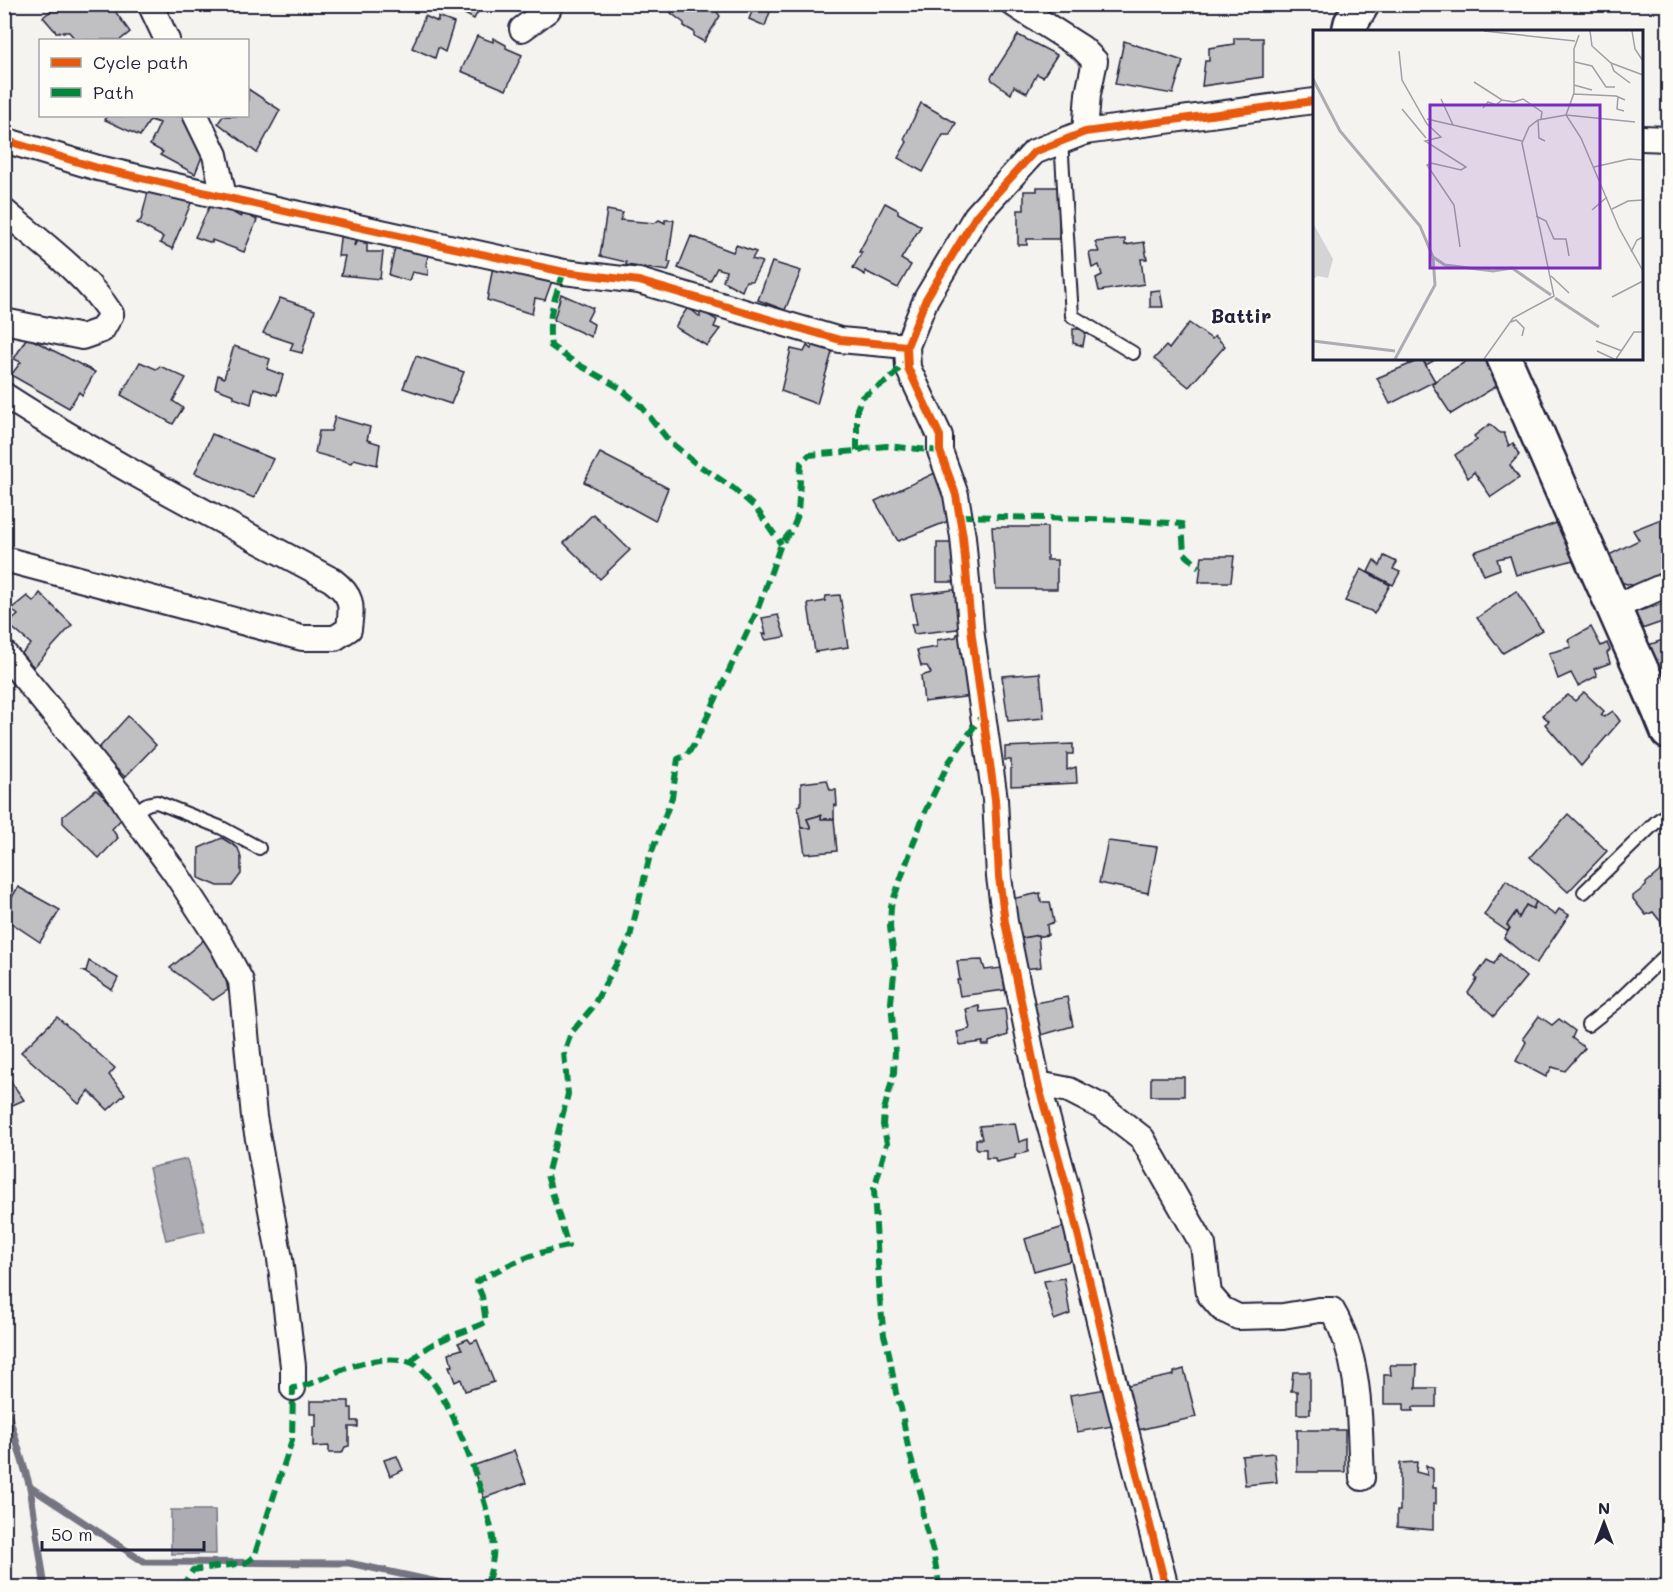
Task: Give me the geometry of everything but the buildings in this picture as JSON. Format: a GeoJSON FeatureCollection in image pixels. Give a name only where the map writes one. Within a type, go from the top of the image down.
{"type":"FeatureCollection","features":[{"type":"Feature","properties":{"kind":"street"},"geometry":{"type":"LineString","coordinates":[[150,4],[167,39]]}},
{"type":"Feature","properties":{"kind":"street"},"geometry":{"type":"LineString","coordinates":[[522,29],[548,10],[550,4]]}},
{"type":"Feature","properties":{"kind":"street"},"geometry":{"type":"LineString","coordinates":[[1013,4],[1082,48],[1095,61],[1088,94],[1085,132]]}},
{"type":"Feature","properties":{"kind":"street"},"geometry":{"type":"LineString","coordinates":[[1349,30],[1362,4]]}},
{"type":"Feature","properties":{"kind":"street"},"geometry":{"type":"LineString","coordinates":[[1166,1587],[1067,1188],[1038,1084],[1005,922],[999,877],[995,799],[972,637],[963,537],[956,495],[940,452],[940,436],[908,368],[908,346],[926,299],[976,216],[1034,152],[1085,132],[1313,101]]}},
{"type":"Feature","properties":{"kind":"street"},"geometry":{"type":"LineString","coordinates":[[196,117],[215,155],[224,197]]}},
{"type":"Feature","properties":{"kind":"street"},"geometry":{"type":"LineString","coordinates":[[1643,138],[1668,139]]}},
{"type":"Feature","properties":{"kind":"street"},"geometry":{"type":"LineString","coordinates":[[4,140],[98,168],[224,197],[564,272],[639,281],[840,339],[908,346]]}},
{"type":"Feature","properties":{"kind":"street"},"geometry":{"type":"LineString","coordinates":[[4,212],[102,298],[111,314],[102,330],[82,337],[4,321]]}},
{"type":"Feature","properties":{"kind":"street"},"geometry":{"type":"LineString","coordinates":[[1505,360],[1613,608],[1647,677],[1668,732]]}},
{"type":"Feature","properties":{"kind":"street"},"geometry":{"type":"LineString","coordinates":[[4,395],[40,418],[332,580],[345,589],[351,602],[349,629],[335,638],[302,638],[8,560],[4,561]]}},
{"type":"Feature","properties":{"kind":"street"},"geometry":{"type":"LineString","coordinates":[[1613,608],[1668,584]]}},
{"type":"Feature","properties":{"kind":"street"},"geometry":{"type":"LineString","coordinates":[[4,653],[121,796],[176,874],[222,945],[241,981],[254,1117],[280,1259],[293,1366],[293,1388]]}},
{"type":"Feature","properties":{"kind":"street"},"geometry":{"type":"LineString","coordinates":[[1038,1084],[1070,1090],[1102,1107],[1142,1138],[1203,1245],[1209,1294],[1222,1309],[1239,1317],[1283,1316],[1332,1310],[1342,1326],[1353,1366],[1362,1478]]}},
{"type":"Feature","properties":{"kind":"lane"},"geometry":{"type":"LineString","coordinates":[[1061,140],[1072,316],[1133,353]]}},
{"type":"Feature","properties":{"kind":"lane"},"geometry":{"type":"LineString","coordinates":[[135,818],[138,810],[146,802],[157,802],[222,828],[259,848]]}},
{"type":"Feature","properties":{"kind":"lane"},"geometry":{"type":"LineString","coordinates":[[1584,892],[1668,813]]}},
{"type":"Feature","properties":{"kind":"lane"},"geometry":{"type":"LineString","coordinates":[[1588,1025],[1617,1002],[1668,953]]}},
{"type":"Feature","properties":{"kind":"shaded area"},"geometry":{"type":"Polygon","coordinates":[[[187,1159],[205,1231],[166,1240],[149,1168],[187,1159]]]}},
{"type":"Feature","properties":{"kind":"shaded area"},"geometry":{"type":"Polygon","coordinates":[[[171,1510],[215,1510],[216,1554],[171,1554],[171,1510]]]}},
{"type":"Feature","properties":{"kind":"waterway"},"geometry":{"type":"LineString","coordinates":[[4,1400],[30,1487],[45,1588]]}},
{"type":"Feature","properties":{"kind":"waterway"},"geometry":{"type":"LineString","coordinates":[[30,1487],[144,1562],[349,1563],[465,1588]]}},
{"type":"Feature","properties":{"kind":"marked path"},"geometry":{"type":"LineString","coordinates":[[564,272],[551,316],[551,346],[620,388],[642,407],[669,441],[694,462],[733,488],[756,508],[781,544]]}},
{"type":"Feature","properties":{"kind":"marked path"},"geometry":{"type":"LineString","coordinates":[[857,451],[857,409],[862,397],[889,380],[908,359]]}},
{"type":"Feature","properties":{"kind":"marked path"},"geometry":{"type":"LineString","coordinates":[[411,1362],[418,1354],[436,1343],[486,1322],[482,1296],[476,1282],[520,1260],[568,1246],[547,1175],[568,1094],[564,1053],[571,1033],[592,1008],[629,941],[649,859],[672,797],[678,759],[687,755],[696,741],[757,611],[781,544],[792,530],[798,515],[801,463],[809,455],[886,446],[940,451]]}},
{"type":"Feature","properties":{"kind":"marked path"},"geometry":{"type":"LineString","coordinates":[[960,516],[1128,520],[1182,524],[1184,553],[1199,567]]}},
{"type":"Feature","properties":{"kind":"marked path"},"geometry":{"type":"LineString","coordinates":[[940,1588],[923,1517],[922,1498],[908,1447],[884,1335],[874,1189],[887,1143],[883,1125],[884,1110],[894,1073],[895,1050],[891,1002],[895,965],[890,927],[891,906],[924,814],[949,762],[983,714]]}},
{"type":"Feature","properties":{"kind":"marked path"},"geometry":{"type":"LineString","coordinates":[[181,1588],[193,1570],[245,1563],[254,1557],[292,1440],[293,1388],[308,1385],[359,1364],[378,1360],[407,1361],[422,1369],[450,1411],[483,1496],[493,1538],[492,1563],[486,1588]]}},
{"type":"Feature","properties":{"kind":"cycle path"},"geometry":{"type":"LineString","coordinates":[[1166,1588],[1067,1188],[1038,1084],[1005,922],[999,877],[995,799],[972,637],[963,537],[956,495],[940,451],[940,436],[908,368],[907,346],[926,299],[976,216],[1034,152],[1085,132],[1313,101]]}},
{"type":"Feature","properties":{"kind":"cycle path"},"geometry":{"type":"LineString","coordinates":[[4,140],[98,168],[285,211],[564,272],[639,281],[840,340],[907,346]]}},
{"type":"Feature","properties":{"kind":"district","name":"Battir"},"geometry":{"type":"Point","coordinates":[1241,315]}}]}
